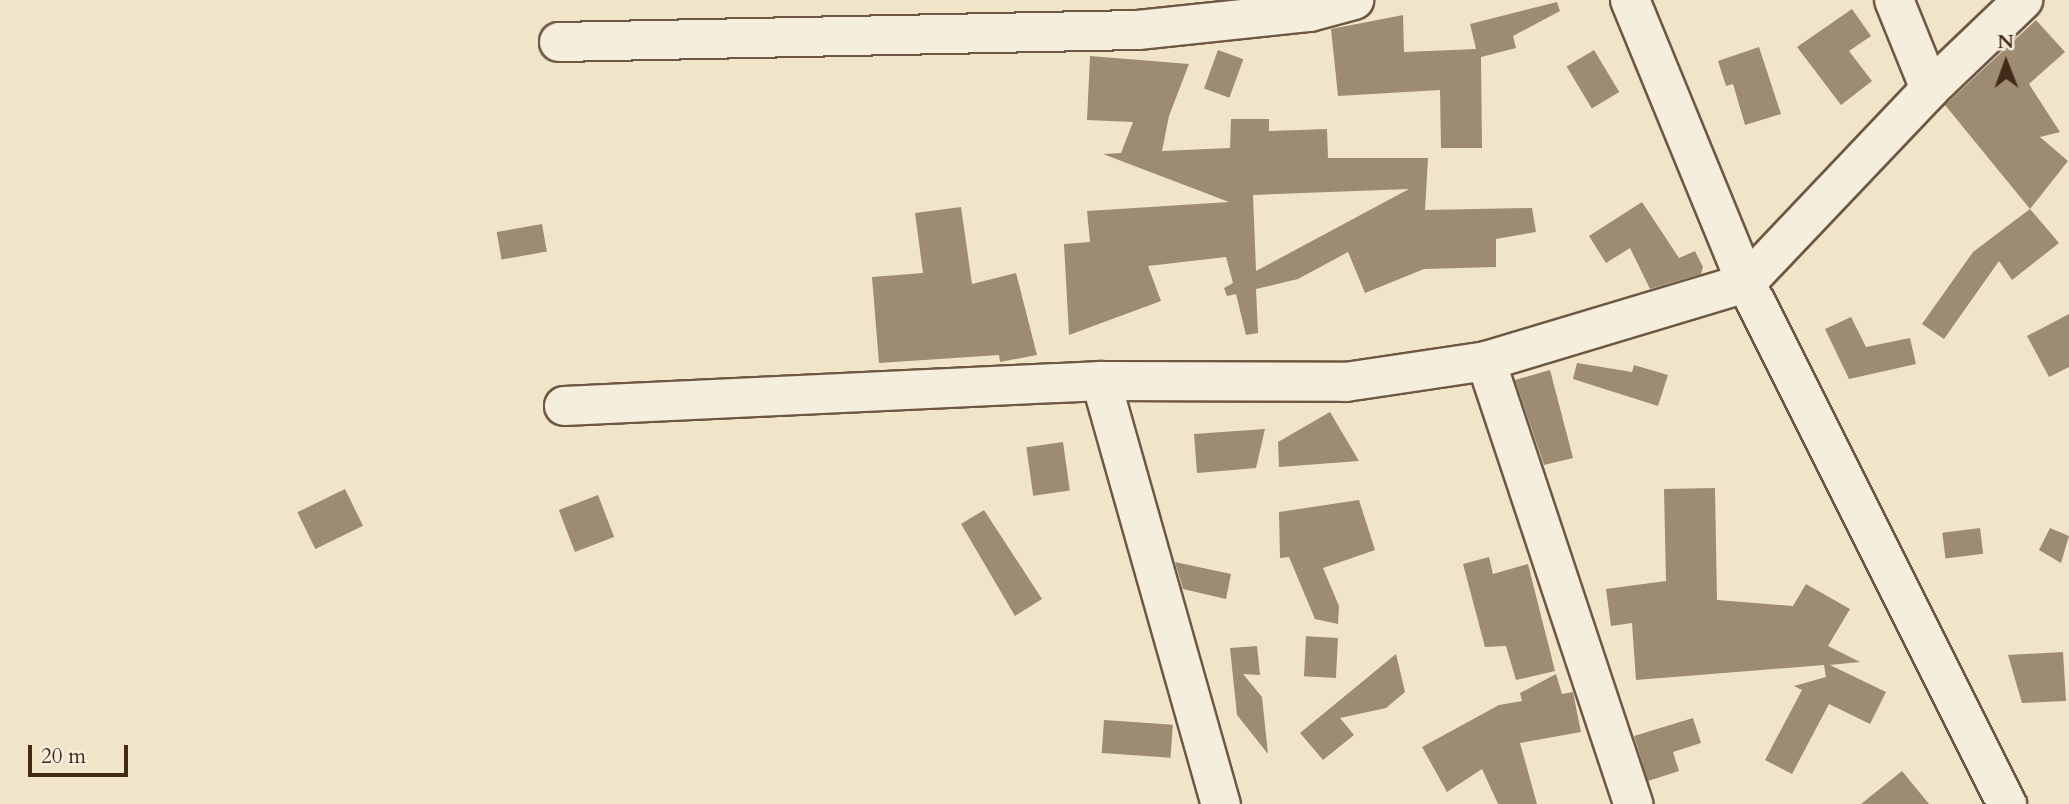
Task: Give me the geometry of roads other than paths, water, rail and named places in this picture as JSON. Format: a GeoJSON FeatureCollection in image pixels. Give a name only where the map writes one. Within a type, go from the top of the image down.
{"type":"FeatureCollection","features":[{"type":"Feature","properties":{"kind":"street"},"geometry":{"type":"LineString","coordinates":[[559,42],[1138,30],[1310,12],[1354,0]]}},
{"type":"Feature","properties":{"kind":"street"},"geometry":{"type":"LineString","coordinates":[[1630,0],[1746,283],[2007,804]]}},
{"type":"Feature","properties":{"kind":"street"},"geometry":{"type":"LineString","coordinates":[[1894,0],[1930,89]]}},
{"type":"Feature","properties":{"kind":"street"},"geometry":{"type":"LineString","coordinates":[[564,406],[1101,381],[1346,382],[1486,361],[1746,283],[1930,89],[2022,0]]}},
{"type":"Feature","properties":{"kind":"street"},"geometry":{"type":"LineString","coordinates":[[1486,361],[1633,804]]}},
{"type":"Feature","properties":{"kind":"street"},"geometry":{"type":"LineString","coordinates":[[1101,381],[1221,804]]}}]}
